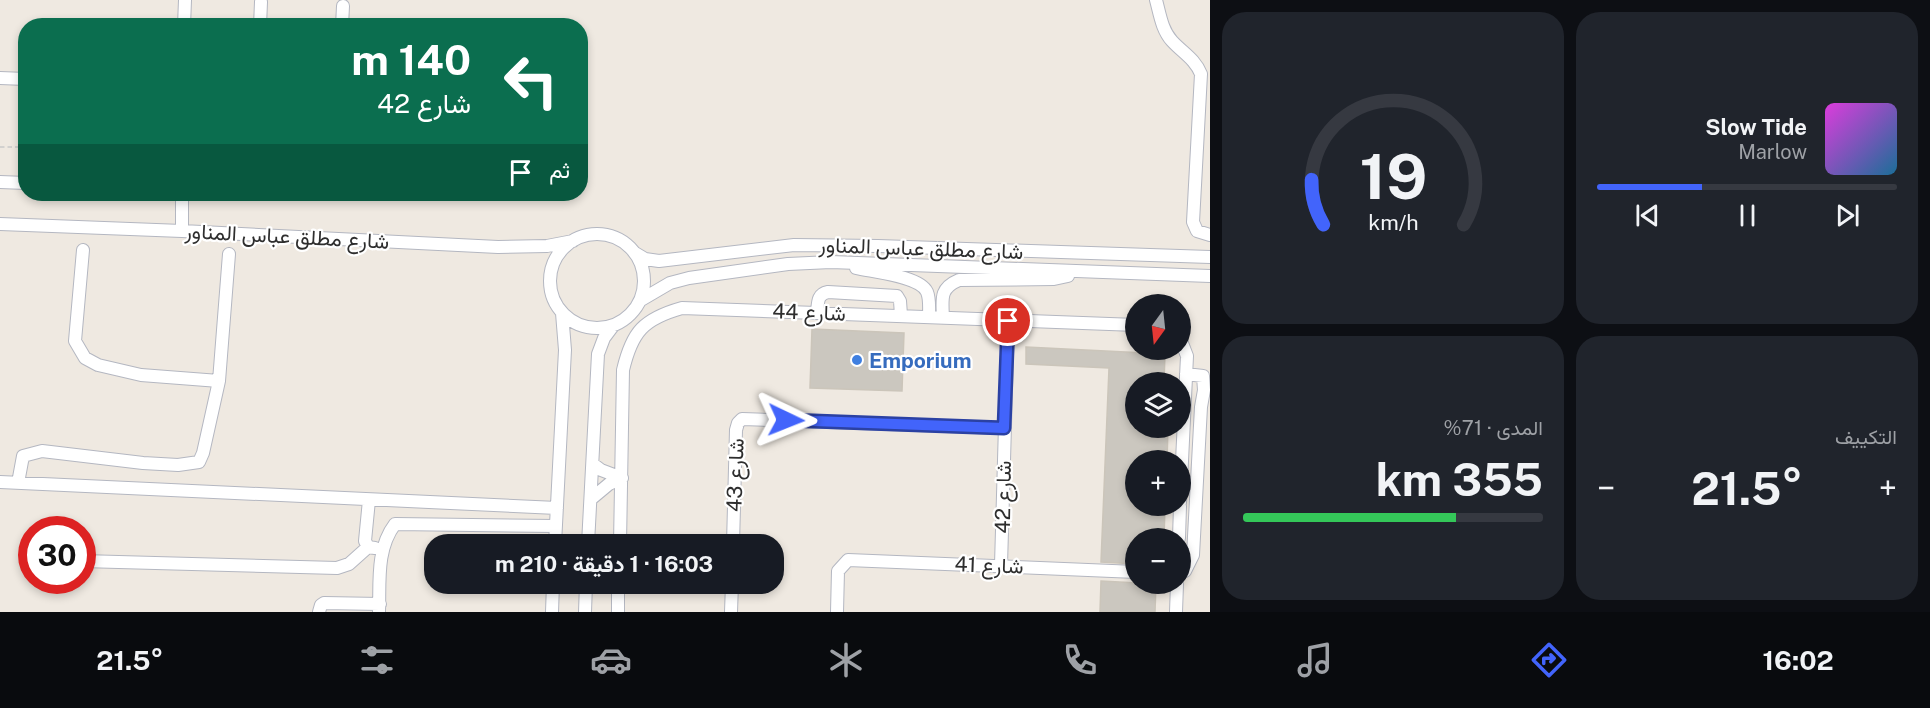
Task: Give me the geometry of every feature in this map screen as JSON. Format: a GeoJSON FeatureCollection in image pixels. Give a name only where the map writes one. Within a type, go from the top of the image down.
{"type":"FeatureCollection","features":[{"type":"Feature","properties":{"kind":"street"},"geometry":{"type":"LineString","coordinates":[[184,18],[185,0]]}},
{"type":"Feature","properties":{"kind":"street"},"geometry":{"type":"LineString","coordinates":[[1156,0],[1166,34],[1198,67],[1202,82],[1205,104],[1193,222],[1197,231],[1210,235]]}},
{"type":"Feature","properties":{"kind":"street"},"geometry":{"type":"LineString","coordinates":[[260,18],[261,2]]}},
{"type":"Feature","properties":{"kind":"street"},"geometry":{"type":"LineString","coordinates":[[342,18],[343,6]]}},
{"type":"Feature","properties":{"kind":"street"},"geometry":{"type":"LineString","coordinates":[[0,78],[18,79]]}},
{"type":"Feature","properties":{"kind":"street"},"geometry":{"type":"LineString","coordinates":[[0,182],[18,183]]}},
{"type":"Feature","properties":{"kind":"street"},"geometry":{"type":"LineString","coordinates":[[182,201],[182,231]]}},
{"type":"Feature","properties":{"kind":"street","name":"شارع مطلق عباس المناور"},"geometry":{"type":"LineString","coordinates":[[0,224],[498,247],[547,246],[573,241]]}},
{"type":"Feature","properties":{"kind":"street"},"geometry":{"type":"LineString","coordinates":[[606,235],[627,245],[635,254],[641,264],[644,288],[641,300],[629,316],[613,326],[599,329],[573,322],[562,313],[554,301],[550,288],[550,274],[554,261],[562,249],[583,236],[606,235]]}},
{"type":"Feature","properties":{"kind":"street","name":"شارع مطلق عباس المناور"},"geometry":{"type":"LineString","coordinates":[[635,254],[645,259],[659,261],[794,245],[1210,257]]}},
{"type":"Feature","properties":{"kind":"street"},"geometry":{"type":"LineString","coordinates":[[83,250],[75,341],[85,358],[98,365],[141,375],[219,381]]}},
{"type":"Feature","properties":{"kind":"street"},"geometry":{"type":"LineString","coordinates":[[18,483],[23,456],[42,451],[143,463],[178,465],[199,462],[219,381],[229,254]]}},
{"type":"Feature","properties":{"kind":"street"},"geometry":{"type":"LineString","coordinates":[[831,262],[912,279],[922,284],[927,292],[928,316]]}},
{"type":"Feature","properties":{"kind":"street","name":"شارع مطلق عباس المناور"},"geometry":{"type":"LineString","coordinates":[[641,300],[670,283],[689,278],[788,264],[831,262],[1210,276]]}},
{"type":"Feature","properties":{"kind":"street"},"geometry":{"type":"LineString","coordinates":[[943,317],[944,292],[949,284],[959,280],[1054,279],[1095,272]]}},
{"type":"Feature","properties":{"kind":"street"},"geometry":{"type":"LineString","coordinates":[[817,313],[819,297],[822,293],[828,292],[897,296],[900,301],[901,315]]}},
{"type":"Feature","properties":{"kind":"street","name":"شارع 44"},"geometry":{"type":"LineString","coordinates":[[620,534],[623,370],[628,347],[641,328],[660,315],[682,308],[1125,325]]}},
{"type":"Feature","properties":{"kind":"street"},"geometry":{"type":"LineString","coordinates":[[555,534],[565,350],[562,313]]}},
{"type":"Feature","properties":{"kind":"street","name":"شارع 42"},"geometry":{"type":"LineString","coordinates":[[1001,565],[1008,321]]}},
{"type":"Feature","properties":{"kind":"street"},"geometry":{"type":"LineString","coordinates":[[589,534],[598,354],[604,338],[613,326]]}},
{"type":"Feature","properties":{"kind":"street"},"geometry":{"type":"LineString","coordinates":[[1191,374],[1207,374],[1201,407],[1191,563]]}},
{"type":"Feature","properties":{"kind":"street","name":"شارع 43"},"geometry":{"type":"LineString","coordinates":[[733,534],[736,430],[742,418],[1004,428]]}},
{"type":"Feature","properties":{"kind":"street"},"geometry":{"type":"LineString","coordinates":[[592,464],[622,478]]}},
{"type":"Feature","properties":{"kind":"street"},"geometry":{"type":"LineString","coordinates":[[591,499],[609,484],[622,478]]}},
{"type":"Feature","properties":{"kind":"street"},"geometry":{"type":"LineString","coordinates":[[0,482],[557,508]]}},
{"type":"Feature","properties":{"kind":"street"},"geometry":{"type":"LineString","coordinates":[[368,547],[365,542],[369,500]]}},
{"type":"Feature","properties":{"kind":"street"},"geometry":{"type":"LineString","coordinates":[[319,612],[324,603],[355,608],[380,608],[382,549],[395,524],[555,526]]}},
{"type":"Feature","properties":{"kind":"street"},"geometry":{"type":"LineString","coordinates":[[96,561],[338,568],[349,564],[368,547],[382,549]]}},
{"type":"Feature","properties":{"kind":"street","name":"شارع 41"},"geometry":{"type":"LineString","coordinates":[[837,612],[838,571],[848,560],[1125,571]]}},
{"type":"Feature","properties":{"kind":"street"},"geometry":{"type":"LineString","coordinates":[[552,612],[553,594]]}},
{"type":"Feature","properties":{"kind":"street"},"geometry":{"type":"LineString","coordinates":[[585,612],[586,594]]}},
{"type":"Feature","properties":{"kind":"street"},"geometry":{"type":"LineString","coordinates":[[618,594],[618,612]]}},
{"type":"Feature","properties":{"kind":"street"},"geometry":{"type":"LineString","coordinates":[[731,612],[732,594]]}},
{"type":"Feature","properties":{"kind":"street"},"geometry":{"type":"LineString","coordinates":[[1176,612],[1177,594]]}},
{"type":"Feature","properties":{"kind":"path"},"geometry":{"type":"LineString","coordinates":[[0,147],[18,147]]}},
{"type":"Feature","properties":{"kind":"building","name":"Emporium"},"geometry":{"type":"Polygon","coordinates":[[[812,329],[904,333],[902,391],[810,388],[812,329]]]}},
{"type":"Feature","properties":{"kind":"building"},"geometry":{"type":"Polygon","coordinates":[[[1026,347],[1125,352],[1125,360],[1165,360],[1164,372],[1125,372],[1125,438],[1168,438],[1167,450],[1125,450],[1125,516],[1165,516],[1164,528],[1125,528],[1125,563],[1101,562],[1109,368],[1026,364],[1026,347]]]}},
{"type":"Feature","properties":{"kind":"building"},"geometry":{"type":"Polygon","coordinates":[[[1101,581],[1125,582],[1125,594],[1156,594],[1155,612],[1100,612],[1101,581]]]}},
{"type":"Feature","properties":{"kind":"place","name":"Emporium"},"geometry":{"type":"Point","coordinates":[857,360]}},
{"type":"Feature","properties":{"kind":"route"},"geometry":{"type":"LineString","coordinates":[[786,420],[1004,428],[1008,321]]}}]}
